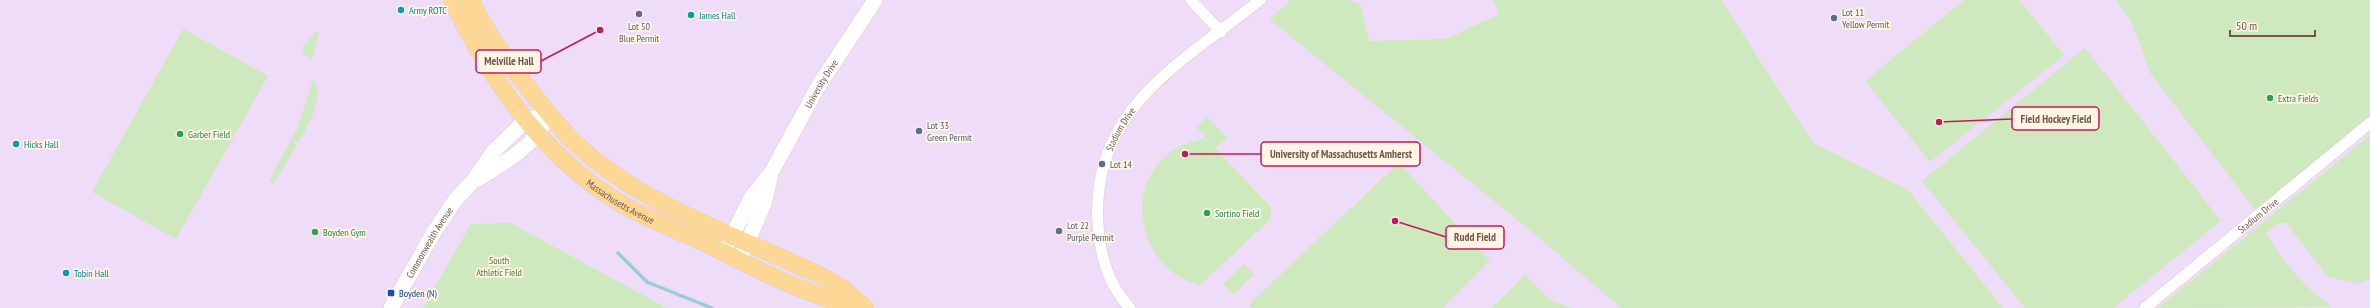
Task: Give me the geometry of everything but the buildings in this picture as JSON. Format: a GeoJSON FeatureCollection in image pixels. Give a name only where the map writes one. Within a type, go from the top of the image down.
{"type":"FeatureCollection","features":[{"type":"Feature","properties":{"kind":"main road","name":"Massachusetts Avenue"},"geometry":{"type":"LineString","coordinates":[[452,0],[484,62],[505,94],[538,134],[591,182],[623,205],[739,261],[831,301],[865,308]]}},
{"type":"Feature","properties":{"kind":"main road","name":"Massachusetts Avenue"},"geometry":{"type":"LineString","coordinates":[[471,0],[492,41],[548,114],[576,144],[621,179],[680,212],[828,280],[841,288],[865,308]]}},
{"type":"Feature","properties":{"kind":"main road","name":"University Drive"},"geometry":{"type":"LineString","coordinates":[[724,253],[751,198],[772,171],[819,85],[875,0]]}},
{"type":"Feature","properties":{"kind":"main road","name":"Commonwealth Avenue"},"geometry":{"type":"LineString","coordinates":[[391,308],[434,232],[456,199],[473,181],[493,152],[526,120],[548,114]]}},
{"type":"Feature","properties":{"kind":"main road","name":"Commonwealth Avenue"},"geometry":{"type":"LineString","coordinates":[[473,181],[504,163],[538,134],[548,114]]}},
{"type":"Feature","properties":{"kind":"main road","name":"University Drive"},"geometry":{"type":"LineString","coordinates":[[739,261],[764,204],[772,171]]}},
{"type":"Feature","properties":{"kind":"street"},"geometry":{"type":"LineString","coordinates":[[1191,0],[1221,32]]}},
{"type":"Feature","properties":{"kind":"street","name":"Stadium Drive"},"geometry":{"type":"LineString","coordinates":[[1130,308],[1123,301],[1110,280],[1098,232],[1098,193],[1106,154],[1126,115],[1136,101],[1186,58],[1260,0]]}},
{"type":"Feature","properties":{"kind":"street","name":"Stadium Drive"},"geometry":{"type":"LineString","coordinates":[[2145,308],[2370,123]]}},
{"type":"Feature","properties":{"kind":"shaded area"},"geometry":{"type":"Polygon","coordinates":[[[0,0],[2370,0],[2370,308],[0,308],[0,0]]]}},
{"type":"Feature","properties":{"kind":"green space"},"geometry":{"type":"Polygon","coordinates":[[[1291,0],[1347,0],[1360,4],[1369,41],[1446,39],[1499,14],[1493,0],[1721,0],[1813,143],[1908,190],[2003,308],[1621,308],[1537,236],[1269,19],[1291,0]]]}},
{"type":"Feature","properties":{"kind":"green space"},"geometry":{"type":"Polygon","coordinates":[[[1964,0],[2019,0],[2064,55],[1930,162],[1865,81],[1964,0]]]}},
{"type":"Feature","properties":{"kind":"green space","name":"Extra Fields"},"geometry":{"type":"Polygon","coordinates":[[[2116,0],[2370,0],[2370,124],[2259,215],[2150,73],[2132,23],[2116,0]]]}},
{"type":"Feature","properties":{"kind":"green space","name":"Garber Field"},"geometry":{"type":"Polygon","coordinates":[[[183,29],[268,76],[176,239],[92,192],[183,29]]]}},
{"type":"Feature","properties":{"kind":"green space"},"geometry":{"type":"Polygon","coordinates":[[[317,31],[319,33],[311,61],[303,52],[303,46],[317,31]]]}},
{"type":"Feature","properties":{"kind":"green space"},"geometry":{"type":"Polygon","coordinates":[[[2085,48],[2221,221],[2113,308],[2025,308],[1922,181],[2085,48]]]}},
{"type":"Feature","properties":{"kind":"green space"},"geometry":{"type":"Polygon","coordinates":[[[313,80],[316,82],[317,90],[314,113],[299,142],[296,141],[294,143],[297,145],[273,184],[269,180],[297,129],[313,80]]]}},
{"type":"Feature","properties":{"kind":"green space"},"geometry":{"type":"Polygon","coordinates":[[[1207,117],[1227,138],[1216,148],[1196,127],[1207,117]]]}},
{"type":"Feature","properties":{"kind":"green space"},"geometry":{"type":"Polygon","coordinates":[[[2370,135],[2370,279],[2356,284],[2327,276],[2286,223],[2277,223],[2266,234],[2295,274],[2313,292],[2332,307],[2158,308],[2370,135]]]}},
{"type":"Feature","properties":{"kind":"green space","name":"Sortino Field"},"geometry":{"type":"Polygon","coordinates":[[[1205,138],[1271,207],[1271,219],[1200,285],[1177,275],[1159,258],[1150,244],[1142,212],[1143,196],[1148,181],[1156,166],[1168,154],[1177,148],[1205,138]]]}},
{"type":"Feature","properties":{"kind":"green space"},"geometry":{"type":"Polygon","coordinates":[[[1399,163],[1490,261],[1442,308],[1253,308],[1249,304],[1399,163]]]}},
{"type":"Feature","properties":{"kind":"green space","name":"South Athletic Field"},"geometry":{"type":"Polygon","coordinates":[[[510,223],[667,308],[423,308],[471,224],[510,223]]]}},
{"type":"Feature","properties":{"kind":"green space"},"geometry":{"type":"Polygon","coordinates":[[[1244,264],[1254,275],[1233,295],[1223,284],[1244,264]]]}},
{"type":"Feature","properties":{"kind":"green space"},"geometry":{"type":"Polygon","coordinates":[[[1525,275],[1550,300],[1573,308],[1491,308],[1525,275]]]}},
{"type":"Feature","properties":{"kind":"waterway"},"geometry":{"type":"LineString","coordinates":[[618,253],[647,282],[712,308]]}},
{"type":"Feature","properties":{"kind":"place","name":"Army ROTC"},"geometry":{"type":"Point","coordinates":[401,10]}},
{"type":"Feature","properties":{"kind":"place","name":"Lot 50 Blue Permit"},"geometry":{"type":"Point","coordinates":[639,14]}},
{"type":"Feature","properties":{"kind":"place","name":"James Hall"},"geometry":{"type":"Point","coordinates":[691,15]}},
{"type":"Feature","properties":{"kind":"place","name":"Lot 11 Yellow Permit"},"geometry":{"type":"Point","coordinates":[1834,18]}},
{"type":"Feature","properties":{"kind":"place","name":"Melville Hall"},"geometry":{"type":"Point","coordinates":[600,30]}},
{"type":"Feature","properties":{"kind":"place","name":"Extra Fields"},"geometry":{"type":"Point","coordinates":[2270,98]}},
{"type":"Feature","properties":{"kind":"place","name":"Field Hockey Field"},"geometry":{"type":"Point","coordinates":[1939,122]}},
{"type":"Feature","properties":{"kind":"place","name":"Lot 33 Green Permit"},"geometry":{"type":"Point","coordinates":[919,131]}},
{"type":"Feature","properties":{"kind":"place","name":"Garber Field"},"geometry":{"type":"Point","coordinates":[180,134]}},
{"type":"Feature","properties":{"kind":"place","name":"Hicks Hall"},"geometry":{"type":"Point","coordinates":[16,144]}},
{"type":"Feature","properties":{"kind":"place","name":"University of Massachusetts Amherst"},"geometry":{"type":"Point","coordinates":[1185,154]}},
{"type":"Feature","properties":{"kind":"place","name":"Lot 14"},"geometry":{"type":"Point","coordinates":[1102,164]}},
{"type":"Feature","properties":{"kind":"place","name":"Sortino Field"},"geometry":{"type":"Point","coordinates":[1207,213]}},
{"type":"Feature","properties":{"kind":"place","name":"Rudd Field"},"geometry":{"type":"Point","coordinates":[1395,221]}},
{"type":"Feature","properties":{"kind":"place","name":"Lot 22 Purple Permit"},"geometry":{"type":"Point","coordinates":[1059,231]}},
{"type":"Feature","properties":{"kind":"place","name":"Boyden Gym"},"geometry":{"type":"Point","coordinates":[315,232]}},
{"type":"Feature","properties":{"kind":"place","name":"Tobin Hall"},"geometry":{"type":"Point","coordinates":[66,273]}},
{"type":"Feature","properties":{"kind":"place","name":"Boyden (N)"},"geometry":{"type":"Point","coordinates":[391,293]}}]}
